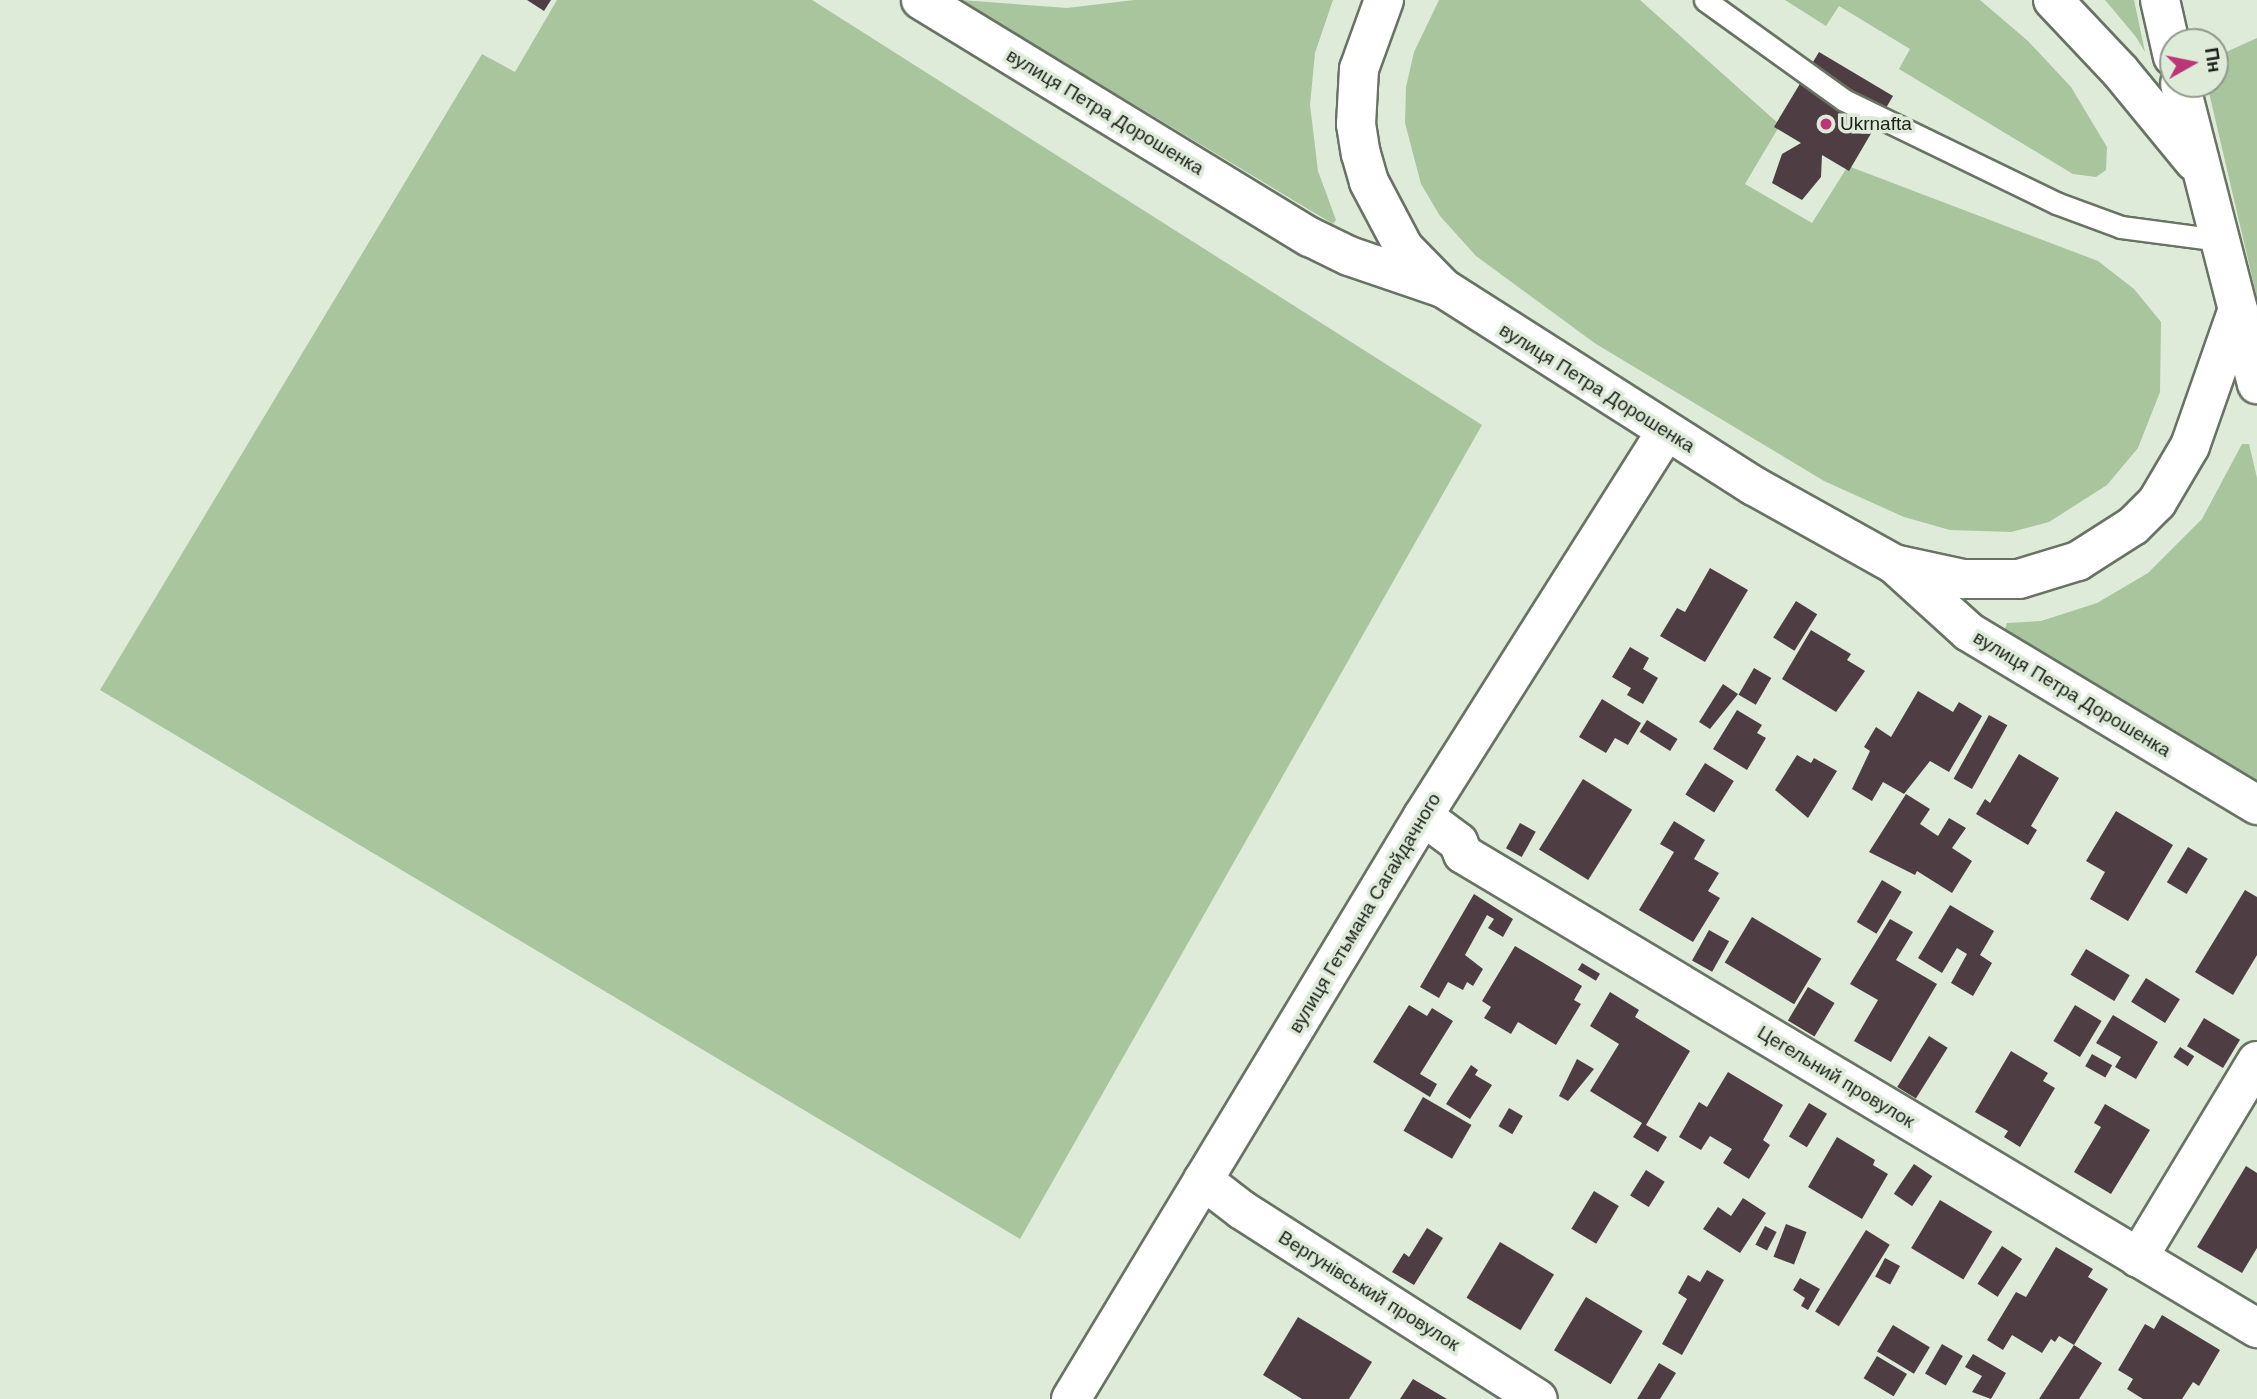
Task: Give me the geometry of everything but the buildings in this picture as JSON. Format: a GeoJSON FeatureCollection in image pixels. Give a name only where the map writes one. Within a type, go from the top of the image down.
{"type":"FeatureCollection","features":[{"type":"Feature","properties":{"kind":"street","name":"вулиця Петра Дорошенка"},"geometry":{"type":"LineString","coordinates":[[921,0],[1310,237],[1349,256],[1443,288],[1666,432],[1894,564],[1969,632],[2257,804]]}},
{"type":"Feature","properties":{"kind":"street"},"geometry":{"type":"LineString","coordinates":[[1384,0],[1359,69],[1356,124],[1360,155],[1383,214],[1404,248],[1443,288]]}},
{"type":"Feature","properties":{"kind":"street"},"geometry":{"type":"LineString","coordinates":[[2053,0],[2120,71],[2202,171]]}},
{"type":"Feature","properties":{"kind":"street"},"geometry":{"type":"LineString","coordinates":[[2160,0],[2166,28]]}},
{"type":"Feature","properties":{"kind":"street"},"geometry":{"type":"LineString","coordinates":[[2184,98],[2257,384]]}},
{"type":"Feature","properties":{"kind":"street"},"geometry":{"type":"LineString","coordinates":[[1894,564],[1963,579],[2019,579],[2078,561],[2133,526],[2157,502],[2190,446],[2238,309]]}},
{"type":"Feature","properties":{"kind":"street","name":"вулиця Гетьмана Сагайдачного"},"geometry":{"type":"LineString","coordinates":[[1071,1399],[1423,816],[1666,432]]}},
{"type":"Feature","properties":{"kind":"street","name":"Цегельний провулок"},"geometry":{"type":"LineString","coordinates":[[1423,816],[1458,842],[1463,854],[2257,1328]]}},
{"type":"Feature","properties":{"kind":"street"},"geometry":{"type":"LineString","coordinates":[[2138,1258],[2257,1061]]}},
{"type":"Feature","properties":{"kind":"street","name":"Вергунівський провулок"},"geometry":{"type":"LineString","coordinates":[[1203,1180],[1242,1210],[1538,1399]]}},
{"type":"Feature","properties":{"kind":"lane"},"geometry":{"type":"LineString","coordinates":[[1705,0],[1844,100],[2056,203],[2121,227],[2220,240]]}},
{"type":"Feature","properties":{"kind":"green space"},"geometry":{"type":"Polygon","coordinates":[[[557,0],[812,0],[1482,425],[1020,1239],[100,690],[482,54],[515,72],[557,0]]]}},
{"type":"Feature","properties":{"kind":"green space"},"geometry":{"type":"Polygon","coordinates":[[[960,0],[1067,8],[1134,0],[1333,0],[1315,53],[1310,105],[1318,171],[1336,220],[1333,224],[960,0]]]}},
{"type":"Feature","properties":{"kind":"green space"},"geometry":{"type":"Polygon","coordinates":[[[1439,0],[1640,0],[1780,125],[1745,184],[1812,223],[1848,166],[2098,261],[2134,289],[2161,322],[2160,392],[2138,448],[2107,485],[2049,522],[2011,532],[1950,530],[1904,517],[1824,481],[1596,344],[1476,256],[1440,216],[1421,184],[1405,123],[1406,87],[1414,52],[1439,0]]]}},
{"type":"Feature","properties":{"kind":"green space"},"geometry":{"type":"Polygon","coordinates":[[[1785,0],[1980,0],[2028,41],[2071,87],[2107,147],[2106,170],[2096,177],[2073,174],[1899,69],[1910,49],[1839,6],[1826,26],[1785,0]]]}},
{"type":"Feature","properties":{"kind":"green space"},"geometry":{"type":"Polygon","coordinates":[[[2105,0],[2134,0],[2145,52],[2136,37],[2105,0]]]}},
{"type":"Feature","properties":{"kind":"green space"},"geometry":{"type":"Polygon","coordinates":[[[2257,38],[2257,298],[2210,98],[2229,98],[2229,51],[2257,38]]]}},
{"type":"Feature","properties":{"kind":"green space"},"geometry":{"type":"Polygon","coordinates":[[[2242,444],[2249,444],[2257,478],[2257,780],[2005,629],[2007,623],[2041,621],[2097,603],[2148,573],[2202,519],[2242,444]]]}},
{"type":"Feature","properties":{"kind":"place","name":"Ukrnafta"},"geometry":{"type":"Point","coordinates":[1826,124]}}]}
